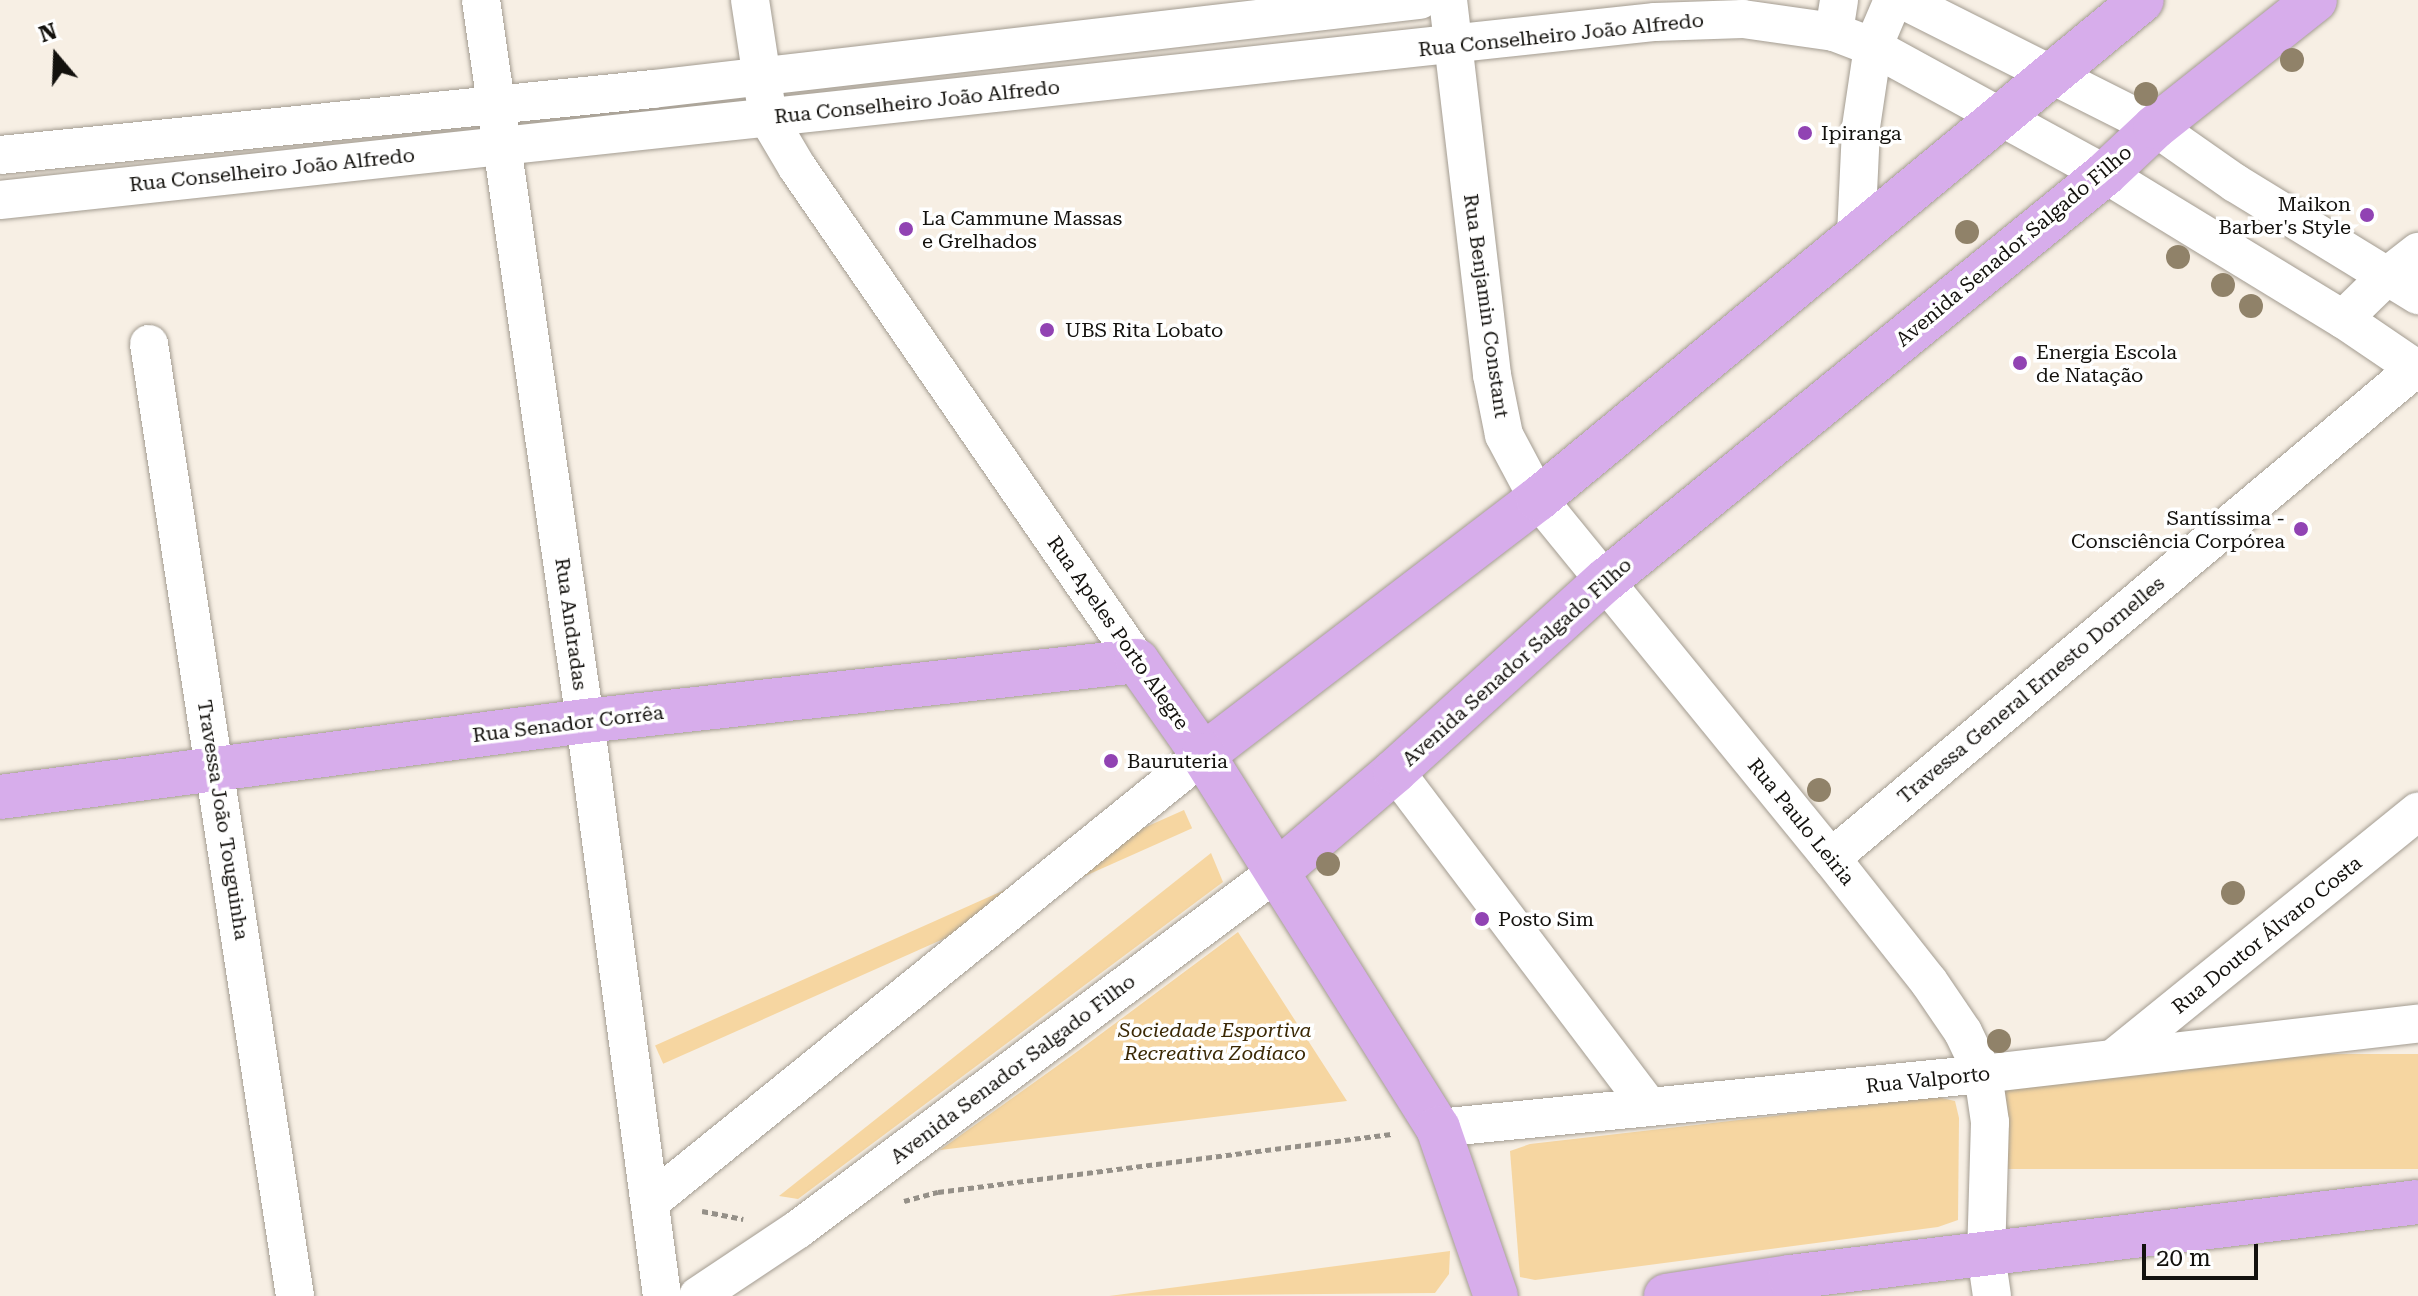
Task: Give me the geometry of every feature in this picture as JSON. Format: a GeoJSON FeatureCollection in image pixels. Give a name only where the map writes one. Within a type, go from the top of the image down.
{"type":"FeatureCollection","features":[{"type":"Feature","properties":{"kind":"main road"},"geometry":{"type":"LineString","coordinates":[[1203,755],[1538,499],[1856,235],[2005,117],[2142,0]]}},
{"type":"Feature","properties":{"kind":"main road","name":"Avenida Senador Salgado Filho"},"geometry":{"type":"LineString","coordinates":[[1278,871],[1395,771],[1606,580],[2105,174],[2155,127],[2315,0]]}},
{"type":"Feature","properties":{"kind":"main road","name":"Rua Senador Corrêa"},"geometry":{"type":"LineString","coordinates":[[0,797],[585,721],[1137,661]]}},
{"type":"Feature","properties":{"kind":"main road","name":"Rua Apeles Porto Alegre"},"geometry":{"type":"LineString","coordinates":[[1137,661],[1278,871],[1438,1128],[1496,1296]]}},
{"type":"Feature","properties":{"kind":"main road"},"geometry":{"type":"LineString","coordinates":[[1666,1296],[1989,1276],[2418,1202]]}},
{"type":"Feature","properties":{"kind":"street","name":"Rua Andradas"},"geometry":{"type":"LineString","coordinates":[[481,0],[585,721],[662,1296]]}},
{"type":"Feature","properties":{"kind":"street"},"geometry":{"type":"LineString","coordinates":[[750,0],[768,118]]}},
{"type":"Feature","properties":{"kind":"street","name":"Rua Conselheiro João Alfredo"},"geometry":{"type":"LineString","coordinates":[[0,155],[653,89],[1420,0]]}},
{"type":"Feature","properties":{"kind":"street","name":"Rua Benjamin Constant"},"geometry":{"type":"LineString","coordinates":[[1448,0],[1492,375],[1504,435],[1538,499],[1606,580]]}},
{"type":"Feature","properties":{"kind":"street"},"geometry":{"type":"LineString","coordinates":[[1856,235],[1861,127],[1873,47],[1893,0]]}},
{"type":"Feature","properties":{"kind":"street"},"geometry":{"type":"LineString","coordinates":[[1903,0],[2155,127],[2235,183],[2402,286]]}},
{"type":"Feature","properties":{"kind":"street","name":"Rua Conselheiro João Alfredo"},"geometry":{"type":"LineString","coordinates":[[0,200],[1655,22],[1836,16],[1873,47],[2105,174],[2343,319],[2417,369]]}},
{"type":"Feature","properties":{"kind":"street"},"geometry":{"type":"LineString","coordinates":[[1268,20],[1274,65]]}},
{"type":"Feature","properties":{"kind":"street"},"geometry":{"type":"LineString","coordinates":[[990,49],[996,94]]}},
{"type":"Feature","properties":{"kind":"street"},"geometry":{"type":"LineString","coordinates":[[653,89],[657,129]]}},
{"type":"Feature","properties":{"kind":"street","name":"Rua Apeles Porto Alegre"},"geometry":{"type":"LineString","coordinates":[[768,118],[797,167],[1137,661]]}},
{"type":"Feature","properties":{"kind":"street"},"geometry":{"type":"LineString","coordinates":[[283,127],[287,168]]}},
{"type":"Feature","properties":{"kind":"street"},"geometry":{"type":"LineString","coordinates":[[125,142],[130,185]]}},
{"type":"Feature","properties":{"kind":"street"},"geometry":{"type":"LineString","coordinates":[[2343,319],[2402,286],[2418,252]]}},
{"type":"Feature","properties":{"kind":"street","name":"Travessa João Touguinha"},"geometry":{"type":"LineString","coordinates":[[149,344],[295,1296]]}},
{"type":"Feature","properties":{"kind":"street","name":"Travessa General Ernesto Dornelles"},"geometry":{"type":"LineString","coordinates":[[1831,858],[2417,369]]}},
{"type":"Feature","properties":{"kind":"street","name":"Rua Paulo Leiria"},"geometry":{"type":"LineString","coordinates":[[1606,580],[1929,982],[1963,1032],[1983,1074]]}},
{"type":"Feature","properties":{"kind":"street"},"geometry":{"type":"LineString","coordinates":[[650,1202],[1203,755]]}},
{"type":"Feature","properties":{"kind":"street"},"geometry":{"type":"LineString","coordinates":[[1395,771],[1649,1107]]}},
{"type":"Feature","properties":{"kind":"street","name":"Rua Doutor Álvaro Costa"},"geometry":{"type":"LineString","coordinates":[[2115,1057],[2418,812]]}},
{"type":"Feature","properties":{"kind":"street","name":"Avenida Senador Salgado Filho"},"geometry":{"type":"LineString","coordinates":[[698,1296],[797,1230],[1278,871]]}},
{"type":"Feature","properties":{"kind":"street","name":"Rua Valporto"},"geometry":{"type":"LineString","coordinates":[[1438,1128],[1983,1074],[2418,1024]]}},
{"type":"Feature","properties":{"kind":"street"},"geometry":{"type":"LineString","coordinates":[[1983,1074],[1990,1122],[1989,1276]]}},
{"type":"Feature","properties":{"kind":"path"},"geometry":{"type":"LineString","coordinates":[[896,1203],[938,1192],[1438,1128]]}},
{"type":"Feature","properties":{"kind":"path"},"geometry":{"type":"LineString","coordinates":[[650,1202],[797,1230]]}},
{"type":"Feature","properties":{"kind":"green space"},"geometry":{"type":"Polygon","coordinates":[[[1184,810],[1192,828],[663,1064],[655,1046],[1184,810]]]}},
{"type":"Feature","properties":{"kind":"green space"},"geometry":{"type":"Polygon","coordinates":[[[1211,853],[1223,882],[798,1199],[779,1196],[1211,853]]]}},
{"type":"Feature","properties":{"kind":"green space","name":"Sociedade Esportiva Recreativa Zodíaco"},"geometry":{"type":"Polygon","coordinates":[[[1238,932],[1347,1101],[940,1150],[1078,1051],[1238,932]]]}},
{"type":"Feature","properties":{"kind":"green space"},"geometry":{"type":"Polygon","coordinates":[[[2002,1054],[2418,1054],[2418,1169],[2002,1169],[2002,1054]]]}},
{"type":"Feature","properties":{"kind":"green space"},"geometry":{"type":"Polygon","coordinates":[[[1937,1097],[1955,1101],[1959,1118],[1958,1220],[1938,1227],[1535,1280],[1520,1277],[1510,1151],[1530,1144],[1937,1097]]]}},
{"type":"Feature","properties":{"kind":"green space"},"geometry":{"type":"Polygon","coordinates":[[[1450,1251],[1449,1274],[1435,1293],[1109,1296],[1450,1251]]]}},
{"type":"Feature","properties":{"kind":"place","name":"Ipiranga"},"geometry":{"type":"Point","coordinates":[1805,133]}},
{"type":"Feature","properties":{"kind":"place","name":"Maikon Barber's Style"},"geometry":{"type":"Point","coordinates":[2367,215]}},
{"type":"Feature","properties":{"kind":"place","name":"La Cammune Massas e Grelhados"},"geometry":{"type":"Point","coordinates":[906,229]}},
{"type":"Feature","properties":{"kind":"place","name":"UBS Rita Lobato"},"geometry":{"type":"Point","coordinates":[1047,330]}},
{"type":"Feature","properties":{"kind":"place","name":"Energia Escola de Natação"},"geometry":{"type":"Point","coordinates":[2020,363]}},
{"type":"Feature","properties":{"kind":"place","name":"Santíssima - Consciência Corpórea"},"geometry":{"type":"Point","coordinates":[2301,529]}},
{"type":"Feature","properties":{"kind":"place","name":"Bauruteria"},"geometry":{"type":"Point","coordinates":[1111,761]}},
{"type":"Feature","properties":{"kind":"place","name":"Posto Sim"},"geometry":{"type":"Point","coordinates":[1482,919]}}]}
